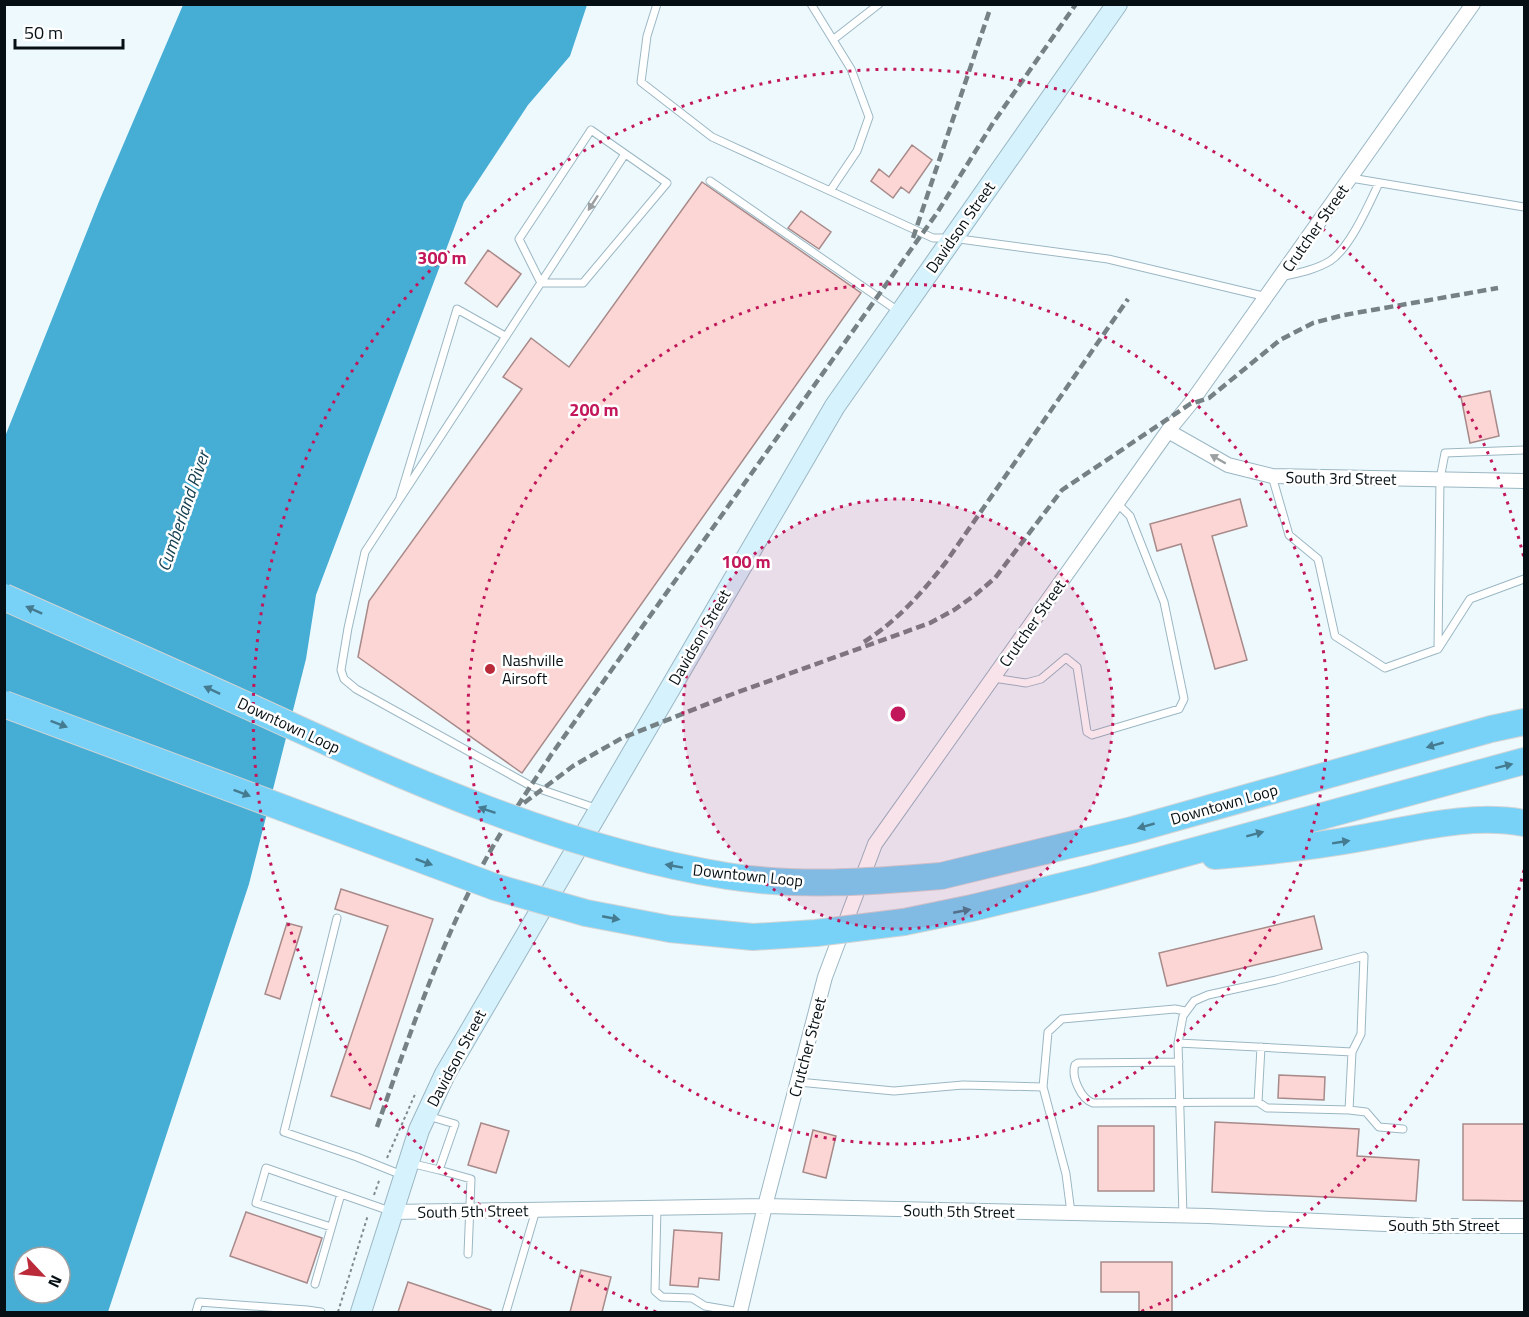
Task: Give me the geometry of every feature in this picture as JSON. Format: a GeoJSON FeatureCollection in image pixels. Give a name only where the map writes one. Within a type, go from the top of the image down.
{"type":"FeatureCollection","features":[{"type":"Feature","properties":{"kind":"highway","name":"Downtown Loop"},"geometry":{"type":"LineString","coordinates":[[4,597],[374,764],[479,807],[576,840],[656,863],[730,876],[791,881],[871,882],[941,876],[1132,830],[1491,729],[1524,722]]}},
{"type":"Feature","properties":{"kind":"highway"},"geometry":{"type":"LineString","coordinates":[[4,704],[484,883],[586,914],[670,929],[753,938],[904,922],[972,908],[1524,761]]}},
{"type":"Feature","properties":{"kind":"highway"},"geometry":{"type":"LineString","coordinates":[[1491,729],[1524,712]]}},
{"type":"Feature","properties":{"kind":"highway"},"geometry":{"type":"LineString","coordinates":[[1158,860],[1286,851],[1428,825],[1509,820],[1524,823]]}},
{"type":"Feature","properties":{"kind":"street","name":"Davidson Street"},"geometry":{"type":"LineString","coordinates":[[361,1312],[406,1169],[426,1115],[445,1074],[598,809],[835,406],[1117,4]]}},
{"type":"Feature","properties":{"kind":"street","name":"Crutcher Street"},"geometry":{"type":"LineString","coordinates":[[740,1312],[765,1206],[825,977],[875,844],[1117,502],[1267,297],[1473,4]]}},
{"type":"Feature","properties":{"kind":"street","name":"South 3rd Street"},"geometry":{"type":"LineString","coordinates":[[1168,431],[1228,465],[1272,476],[1524,481]]}},
{"type":"Feature","properties":{"kind":"street","name":"South 5th Street"},"geometry":{"type":"LineString","coordinates":[[393,1212],[765,1206],[1183,1216],[1417,1226],[1524,1226]]}},
{"type":"Feature","properties":{"kind":"lane"},"geometry":{"type":"LineString","coordinates":[[657,4],[647,36],[641,82],[712,136],[933,238],[952,238],[1108,259],[1267,297]]}},
{"type":"Feature","properties":{"kind":"lane"},"geometry":{"type":"LineString","coordinates":[[811,4],[851,69],[869,117],[857,151],[830,191]]}},
{"type":"Feature","properties":{"kind":"lane"},"geometry":{"type":"LineString","coordinates":[[834,39],[879,4]]}},
{"type":"Feature","properties":{"kind":"lane"},"geometry":{"type":"LineString","coordinates":[[591,130],[667,183],[583,284],[541,283],[519,238],[591,130]]}},
{"type":"Feature","properties":{"kind":"lane"},"geometry":{"type":"LineString","coordinates":[[598,809],[531,786],[356,689],[344,679],[341,670],[365,552],[398,505],[505,336],[625,154]]}},
{"type":"Feature","properties":{"kind":"lane"},"geometry":{"type":"LineString","coordinates":[[1351,178],[1524,207]]}},
{"type":"Feature","properties":{"kind":"lane"},"geometry":{"type":"LineString","coordinates":[[710,181],[900,312]]}},
{"type":"Feature","properties":{"kind":"lane"},"geometry":{"type":"LineString","coordinates":[[1281,277],[1307,271],[1332,260],[1356,230],[1379,183]]}},
{"type":"Feature","properties":{"kind":"lane"},"geometry":{"type":"LineString","coordinates":[[398,505],[457,309],[505,336]]}},
{"type":"Feature","properties":{"kind":"lane"},"geometry":{"type":"LineString","coordinates":[[1438,649],[1440,479],[1445,453],[1524,450]]}},
{"type":"Feature","properties":{"kind":"lane"},"geometry":{"type":"LineString","coordinates":[[1272,476],[1289,536],[1318,560],[1335,636],[1385,668],[1438,649],[1470,599],[1524,579]]}},
{"type":"Feature","properties":{"kind":"lane"},"geometry":{"type":"LineString","coordinates":[[993,678],[1026,683],[1041,679],[1066,658],[1077,667],[1087,732],[1092,735],[1179,709],[1184,699],[1164,602],[1130,516],[1117,502]]}},
{"type":"Feature","properties":{"kind":"lane"},"geometry":{"type":"LineString","coordinates":[[337,918],[284,1132],[357,1157],[406,1169],[439,1170],[471,1179],[468,1254]]}},
{"type":"Feature","properties":{"kind":"lane"},"geometry":{"type":"LineString","coordinates":[[1183,1216],[1178,1043],[1180,1024],[1185,1011],[1194,1001],[1209,995],[1276,980],[1364,956],[1362,1034],[1352,1052],[1349,1110]]}},
{"type":"Feature","properties":{"kind":"lane"},"geometry":{"type":"LineString","coordinates":[[1071,1213],[1066,1174],[1043,1087],[1048,1032],[1062,1020],[1175,1009],[1185,1011]]}},
{"type":"Feature","properties":{"kind":"lane"},"geometry":{"type":"LineString","coordinates":[[1178,1043],[1352,1052]]}},
{"type":"Feature","properties":{"kind":"lane"},"geometry":{"type":"LineString","coordinates":[[1258,1102],[1261,1047]]}},
{"type":"Feature","properties":{"kind":"lane"},"geometry":{"type":"LineString","coordinates":[[1179,1062],[1078,1063],[1073,1072],[1084,1099],[1093,1103],[1258,1102],[1267,1108],[1366,1112],[1379,1127],[1403,1129]]}},
{"type":"Feature","properties":{"kind":"lane"},"geometry":{"type":"LineString","coordinates":[[797,1082],[894,1091],[963,1085],[1043,1087]]}},
{"type":"Feature","properties":{"kind":"lane"},"geometry":{"type":"LineString","coordinates":[[426,1115],[455,1124],[439,1170]]}},
{"type":"Feature","properties":{"kind":"lane"},"geometry":{"type":"LineString","coordinates":[[331,1227],[256,1203],[266,1168],[393,1212]]}},
{"type":"Feature","properties":{"kind":"lane"},"geometry":{"type":"LineString","coordinates":[[315,1284],[341,1194]]}},
{"type":"Feature","properties":{"kind":"lane"},"geometry":{"type":"LineString","coordinates":[[657,1208],[655,1291],[662,1297],[692,1298],[705,1306],[740,1312]]}},
{"type":"Feature","properties":{"kind":"lane"},"geometry":{"type":"LineString","coordinates":[[506,1312],[536,1210]]}},
{"type":"Feature","properties":{"kind":"lane"},"geometry":{"type":"LineString","coordinates":[[196,1312],[199,1302],[321,1312]]}},
{"type":"Feature","properties":{"kind":"water","name":"Cumberland River"},"geometry":{"type":"Polygon","coordinates":[[[183,5],[587,5],[570,56],[528,105],[464,202],[316,595],[306,659],[249,884],[108,1312],[5,1312],[4,439],[100,199],[183,5]]]}},
{"type":"Feature","properties":{"kind":"building"},"geometry":{"type":"Polygon","coordinates":[[[912,145],[932,160],[909,193],[901,187],[893,198],[871,181],[879,169],[889,177],[912,145]]]}},
{"type":"Feature","properties":{"kind":"building"},"geometry":{"type":"Polygon","coordinates":[[[702,182],[861,293],[522,773],[358,657],[369,601],[522,389],[503,377],[531,338],[569,367],[702,182]]]}},
{"type":"Feature","properties":{"kind":"building"},"geometry":{"type":"Polygon","coordinates":[[[801,211],[831,232],[819,249],[788,228],[801,211]]]}},
{"type":"Feature","properties":{"kind":"building"},"geometry":{"type":"Polygon","coordinates":[[[488,250],[521,274],[497,307],[465,283],[488,250]]]}},
{"type":"Feature","properties":{"kind":"building"},"geometry":{"type":"Polygon","coordinates":[[[1490,391],[1499,436],[1470,443],[1461,397],[1490,391]]]}},
{"type":"Feature","properties":{"kind":"building"},"geometry":{"type":"Polygon","coordinates":[[[1240,499],[1247,526],[1212,536],[1247,660],[1215,669],[1181,544],[1157,551],[1150,524],[1240,499]]]}},
{"type":"Feature","properties":{"kind":"building"},"geometry":{"type":"Polygon","coordinates":[[[341,889],[433,919],[370,1109],[331,1096],[388,926],[335,909],[341,889]]]}},
{"type":"Feature","properties":{"kind":"building"},"geometry":{"type":"Polygon","coordinates":[[[1314,916],[1322,949],[1167,986],[1159,953],[1314,916]]]}},
{"type":"Feature","properties":{"kind":"building"},"geometry":{"type":"Polygon","coordinates":[[[287,923],[302,927],[280,999],[265,994],[287,923]]]}},
{"type":"Feature","properties":{"kind":"building"},"geometry":{"type":"Polygon","coordinates":[[[1279,1075],[1325,1077],[1324,1100],[1278,1098],[1279,1075]]]}},
{"type":"Feature","properties":{"kind":"building"},"geometry":{"type":"Polygon","coordinates":[[[1215,1122],[1359,1129],[1357,1156],[1419,1160],[1416,1201],[1212,1192],[1215,1122]]]}},
{"type":"Feature","properties":{"kind":"building"},"geometry":{"type":"Polygon","coordinates":[[[481,1123],[509,1131],[496,1173],[468,1165],[481,1123]]]}},
{"type":"Feature","properties":{"kind":"building"},"geometry":{"type":"Polygon","coordinates":[[[1463,1124],[1524,1124],[1524,1201],[1463,1200],[1463,1124]]]}},
{"type":"Feature","properties":{"kind":"building"},"geometry":{"type":"Polygon","coordinates":[[[1098,1126],[1154,1126],[1154,1191],[1098,1191],[1098,1126]]]}},
{"type":"Feature","properties":{"kind":"building"},"geometry":{"type":"Polygon","coordinates":[[[813,1130],[836,1136],[826,1178],[803,1172],[813,1130]]]}},
{"type":"Feature","properties":{"kind":"building"},"geometry":{"type":"Polygon","coordinates":[[[246,1212],[322,1238],[307,1283],[230,1256],[246,1212]]]}},
{"type":"Feature","properties":{"kind":"building"},"geometry":{"type":"Polygon","coordinates":[[[674,1230],[722,1233],[719,1280],[699,1278],[698,1287],[670,1285],[674,1230]]]}},
{"type":"Feature","properties":{"kind":"building"},"geometry":{"type":"Polygon","coordinates":[[[1101,1262],[1172,1262],[1172,1312],[1139,1312],[1139,1292],[1101,1292],[1101,1262]]]}},
{"type":"Feature","properties":{"kind":"building"},"geometry":{"type":"Polygon","coordinates":[[[581,1270],[611,1277],[602,1312],[570,1312],[581,1270]]]}},
{"type":"Feature","properties":{"kind":"building"},"geometry":{"type":"Polygon","coordinates":[[[408,1282],[491,1310],[491,1312],[398,1312],[408,1282]]]}},
{"type":"Feature","properties":{"kind":"railway"},"geometry":{"type":"LineString","coordinates":[[377,1127],[448,937],[485,860],[512,815],[551,755],[937,213],[993,123],[1076,4]]}},
{"type":"Feature","properties":{"kind":"railway"},"geometry":{"type":"LineString","coordinates":[[913,238],[989,12]]}},
{"type":"Feature","properties":{"kind":"railway"},"geometry":{"type":"LineString","coordinates":[[524,803],[573,766],[622,738],[730,695],[930,623],[954,610],[995,578],[1062,490],[1190,404],[1209,398],[1280,340],[1313,323],[1344,315],[1498,288]]}},
{"type":"Feature","properties":{"kind":"railway"},"geometry":{"type":"LineString","coordinates":[[864,642],[908,606],[946,562],[1128,299]]}},
{"type":"Feature","properties":{"kind":"place","name":"Nashville Airsoft"},"geometry":{"type":"Point","coordinates":[490,669]}}]}
